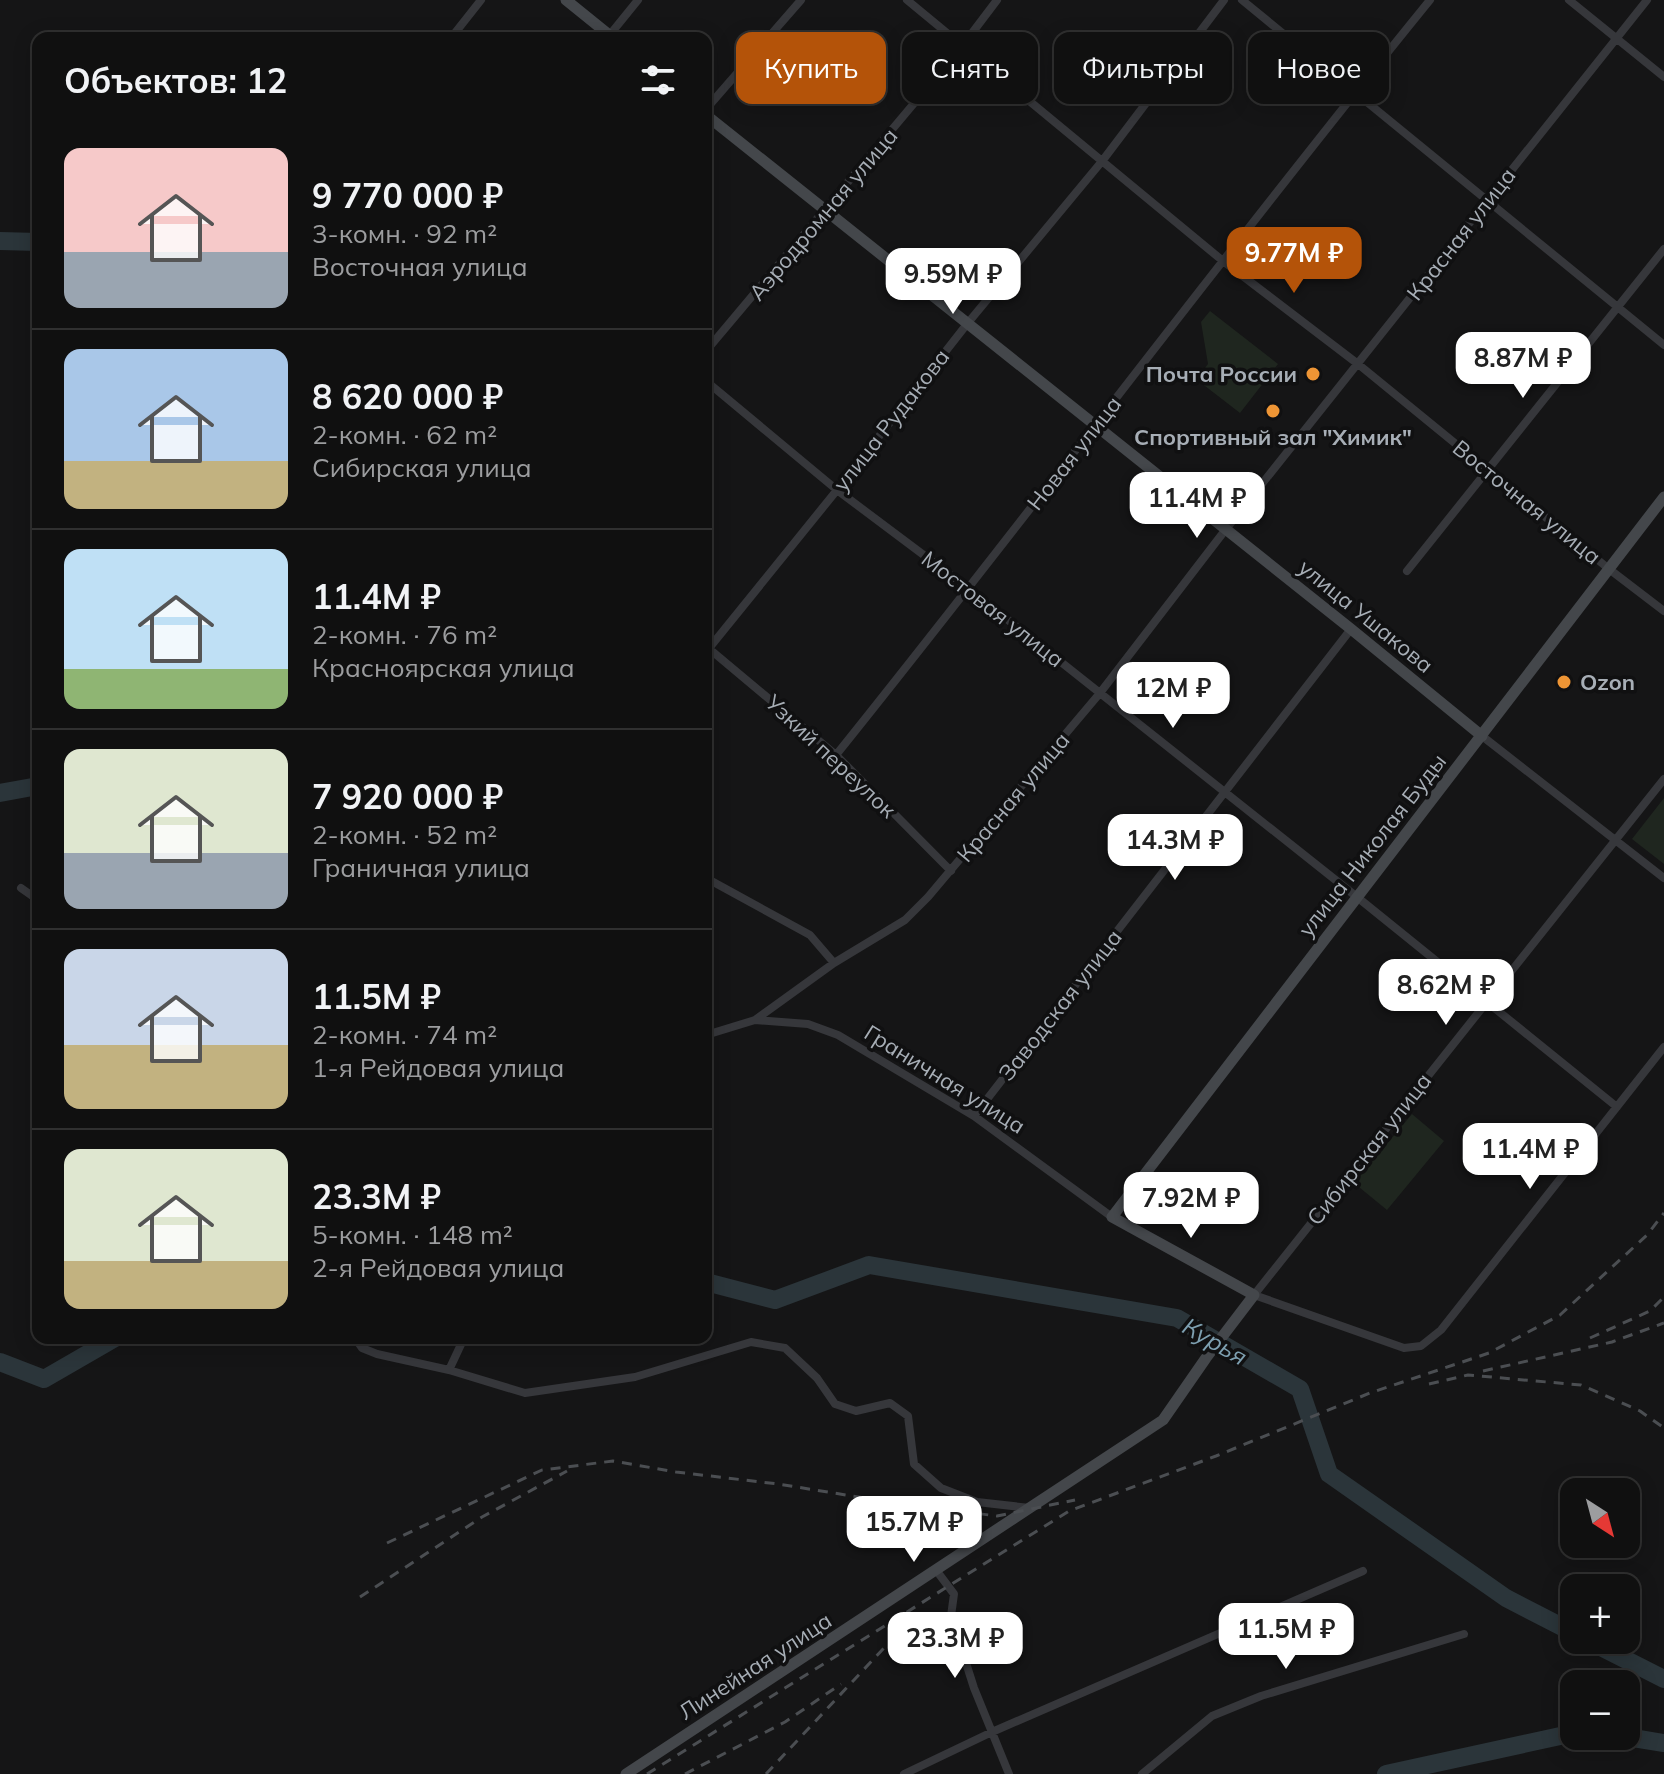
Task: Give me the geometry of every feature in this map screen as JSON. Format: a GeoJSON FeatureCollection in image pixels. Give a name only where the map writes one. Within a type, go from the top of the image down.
{"type":"FeatureCollection","features":[{"type":"Feature","properties":{"kind":"street"},"geometry":{"type":"LineString","coordinates":[[456,32],[481,0]]}},
{"type":"Feature","properties":{"kind":"street"},"geometry":{"type":"LineString","coordinates":[[566,0],[603,32]]}},
{"type":"Feature","properties":{"kind":"street"},"geometry":{"type":"LineString","coordinates":[[613,32],[638,0]]}},
{"type":"Feature","properties":{"kind":"street"},"geometry":{"type":"LineString","coordinates":[[712,102],[801,0]]}},
{"type":"Feature","properties":{"kind":"street","name":"Восточная улица"},"geometry":{"type":"LineString","coordinates":[[907,0],[947,32]]}},
{"type":"Feature","properties":{"kind":"street","name":"Аэродромная улица"},"geometry":{"type":"LineString","coordinates":[[973,32],[997,0]]}},
{"type":"Feature","properties":{"kind":"street","name":"улица Рудакова"},"geometry":{"type":"LineString","coordinates":[[712,642],[1103,160],[1224,0]]}},
{"type":"Feature","properties":{"kind":"street"},"geometry":{"type":"LineString","coordinates":[[1242,0],[1281,32]]}},
{"type":"Feature","properties":{"kind":"street","name":"Новая улица"},"geometry":{"type":"LineString","coordinates":[[1389,51],[1430,0]]}},
{"type":"Feature","properties":{"kind":"street"},"geometry":{"type":"LineString","coordinates":[[1569,0],[1664,77]]}},
{"type":"Feature","properties":{"kind":"street","name":"Красная улица"},"geometry":{"type":"LineString","coordinates":[[712,1033],[755,1020],[917,909],[1100,693],[1226,529],[1647,0]]}},
{"type":"Feature","properties":{"kind":"street","name":"Аэродромная улица"},"geometry":{"type":"LineString","coordinates":[[712,344],[914,104]]}},
{"type":"Feature","properties":{"kind":"street","name":"Восточная улица"},"geometry":{"type":"LineString","coordinates":[[1035,104],[1223,261],[1358,364],[1664,611]]}},
{"type":"Feature","properties":{"kind":"street","name":"Новая улица"},"geometry":{"type":"LineString","coordinates":[[836,755],[1346,104]]}},
{"type":"Feature","properties":{"kind":"street"},"geometry":{"type":"LineString","coordinates":[[1369,104],[1664,345]]}},
{"type":"Feature","properties":{"kind":"street","name":"улица Ушакова"},"geometry":{"type":"LineString","coordinates":[[712,120],[1664,878]]}},
{"type":"Feature","properties":{"kind":"street"},"geometry":{"type":"LineString","coordinates":[[1407,571],[1664,249]]}},
{"type":"Feature","properties":{"kind":"street","name":"Мостовая улица"},"geometry":{"type":"LineString","coordinates":[[712,386],[837,490],[969,589],[1617,1107]]}},
{"type":"Feature","properties":{"kind":"street","name":"улица Николая Буды"},"geometry":{"type":"LineString","coordinates":[[1112,1217],[1664,497]]}},
{"type":"Feature","properties":{"kind":"street","name":"Заводская улица"},"geometry":{"type":"LineString","coordinates":[[974,1116],[1351,629]]}},
{"type":"Feature","properties":{"kind":"street","name":"Узкий переулок"},"geometry":{"type":"LineString","coordinates":[[712,652],[836,755],[951,871]]}},
{"type":"Feature","properties":{"kind":"street","name":"Сибирская улица"},"geometry":{"type":"LineString","coordinates":[[1254,1295],[1664,779]]}},
{"type":"Feature","properties":{"kind":"street"},"geometry":{"type":"LineString","coordinates":[[712,881],[810,935],[834,963]]}},
{"type":"Feature","properties":{"kind":"street"},"geometry":{"type":"LineString","coordinates":[[21,888],[32,896]]}},
{"type":"Feature","properties":{"kind":"street","name":"Граничная улица"},"geometry":{"type":"LineString","coordinates":[[755,1020],[823,1028],[974,1116],[1112,1217],[1254,1295],[1404,1348],[1421,1346],[1441,1330],[1617,1107]]}},
{"type":"Feature","properties":{"kind":"street"},"geometry":{"type":"LineString","coordinates":[[1617,1107],[1664,1047]]}},
{"type":"Feature","properties":{"kind":"street","name":"Линейная улица"},"geometry":{"type":"LineString","coordinates":[[626,1774],[1163,1420],[1254,1295]]}},
{"type":"Feature","properties":{"kind":"street"},"geometry":{"type":"LineString","coordinates":[[359,1344],[377,1354],[449,1370],[525,1393],[635,1377],[751,1342],[785,1348],[817,1378],[835,1404],[856,1411],[890,1403],[908,1416],[914,1464],[941,1488],[977,1502],[1030,1508]]}},
{"type":"Feature","properties":{"kind":"street"},"geometry":{"type":"LineString","coordinates":[[449,1370],[461,1344]]}},
{"type":"Feature","properties":{"kind":"street"},"geometry":{"type":"LineString","coordinates":[[936,1570],[954,1594],[951,1616],[974,1688],[1009,1774]]}},
{"type":"Feature","properties":{"kind":"street"},"geometry":{"type":"LineString","coordinates":[[904,1774],[992,1732],[1363,1571]]}},
{"type":"Feature","properties":{"kind":"street"},"geometry":{"type":"LineString","coordinates":[[1142,1774],[1212,1716],[1261,1696],[1464,1634]]}},
{"type":"Feature","properties":{"kind":"shaded area"},"geometry":{"type":"Polygon","coordinates":[[[1210,311],[1278,364],[1240,413],[1196,379],[1208,364],[1201,322],[1210,311]]]}},
{"type":"Feature","properties":{"kind":"shaded area"},"geometry":{"type":"Polygon","coordinates":[[[1664,798],[1664,864],[1632,839],[1664,798]]]}},
{"type":"Feature","properties":{"kind":"shaded area"},"geometry":{"type":"Polygon","coordinates":[[[1412,1114],[1444,1141],[1387,1210],[1354,1183],[1412,1114]]]}},
{"type":"Feature","properties":{"kind":"waterway","name":"Курья"},"geometry":{"type":"LineString","coordinates":[[0,241],[32,242]]}},
{"type":"Feature","properties":{"kind":"waterway","name":"Курья"},"geometry":{"type":"LineString","coordinates":[[0,793],[32,787]]}},
{"type":"Feature","properties":{"kind":"waterway","name":"Курья"},"geometry":{"type":"LineString","coordinates":[[712,1284],[775,1300],[869,1265],[1177,1318],[1300,1389],[1329,1474],[1506,1598],[1560,1626]]}},
{"type":"Feature","properties":{"kind":"waterway","name":"Курья"},"geometry":{"type":"LineString","coordinates":[[0,1362],[44,1379],[105,1344]]}},
{"type":"Feature","properties":{"kind":"waterway","name":"Курья"},"geometry":{"type":"LineString","coordinates":[[1615,1654],[1664,1679]]}},
{"type":"Feature","properties":{"kind":"waterway"},"geometry":{"type":"LineString","coordinates":[[1386,1774],[1560,1736]]}},
{"type":"Feature","properties":{"kind":"waterway"},"geometry":{"type":"LineString","coordinates":[[1640,1739],[1664,1743]]}},
{"type":"Feature","properties":{"kind":"railway"},"geometry":{"type":"LineString","coordinates":[[647,1774],[1069,1511],[1216,1456],[1370,1393],[1489,1353],[1560,1315],[1647,1235],[1664,1213]]}},
{"type":"Feature","properties":{"kind":"railway"},"geometry":{"type":"LineString","coordinates":[[1590,1338],[1650,1311],[1664,1297]]}},
{"type":"Feature","properties":{"kind":"railway"},"geometry":{"type":"LineString","coordinates":[[1483,1371],[1612,1342],[1664,1323]]}},
{"type":"Feature","properties":{"kind":"railway"},"geometry":{"type":"LineString","coordinates":[[1429,1384],[1468,1375],[1581,1385],[1640,1411],[1664,1428]]}},
{"type":"Feature","properties":{"kind":"railway"},"geometry":{"type":"LineString","coordinates":[[387,1543],[542,1470],[613,1461],[997,1516],[1075,1500]]}},
{"type":"Feature","properties":{"kind":"railway"},"geometry":{"type":"LineString","coordinates":[[360,1597],[482,1517],[567,1471]]}},
{"type":"Feature","properties":{"kind":"railway"},"geometry":{"type":"LineString","coordinates":[[766,1774],[912,1618]]}},
{"type":"Feature","properties":{"kind":"railway"},"geometry":{"type":"LineString","coordinates":[[685,1774],[785,1722],[841,1684]]}},
{"type":"Feature","properties":{"kind":"place","name":"Почта России"},"geometry":{"type":"Point","coordinates":[1313,374]}},
{"type":"Feature","properties":{"kind":"place","name":"Спортивный зал \"Химик\""},"geometry":{"type":"Point","coordinates":[1273,411]}},
{"type":"Feature","properties":{"kind":"place","name":"Ozon"},"geometry":{"type":"Point","coordinates":[1564,682]}}]}
